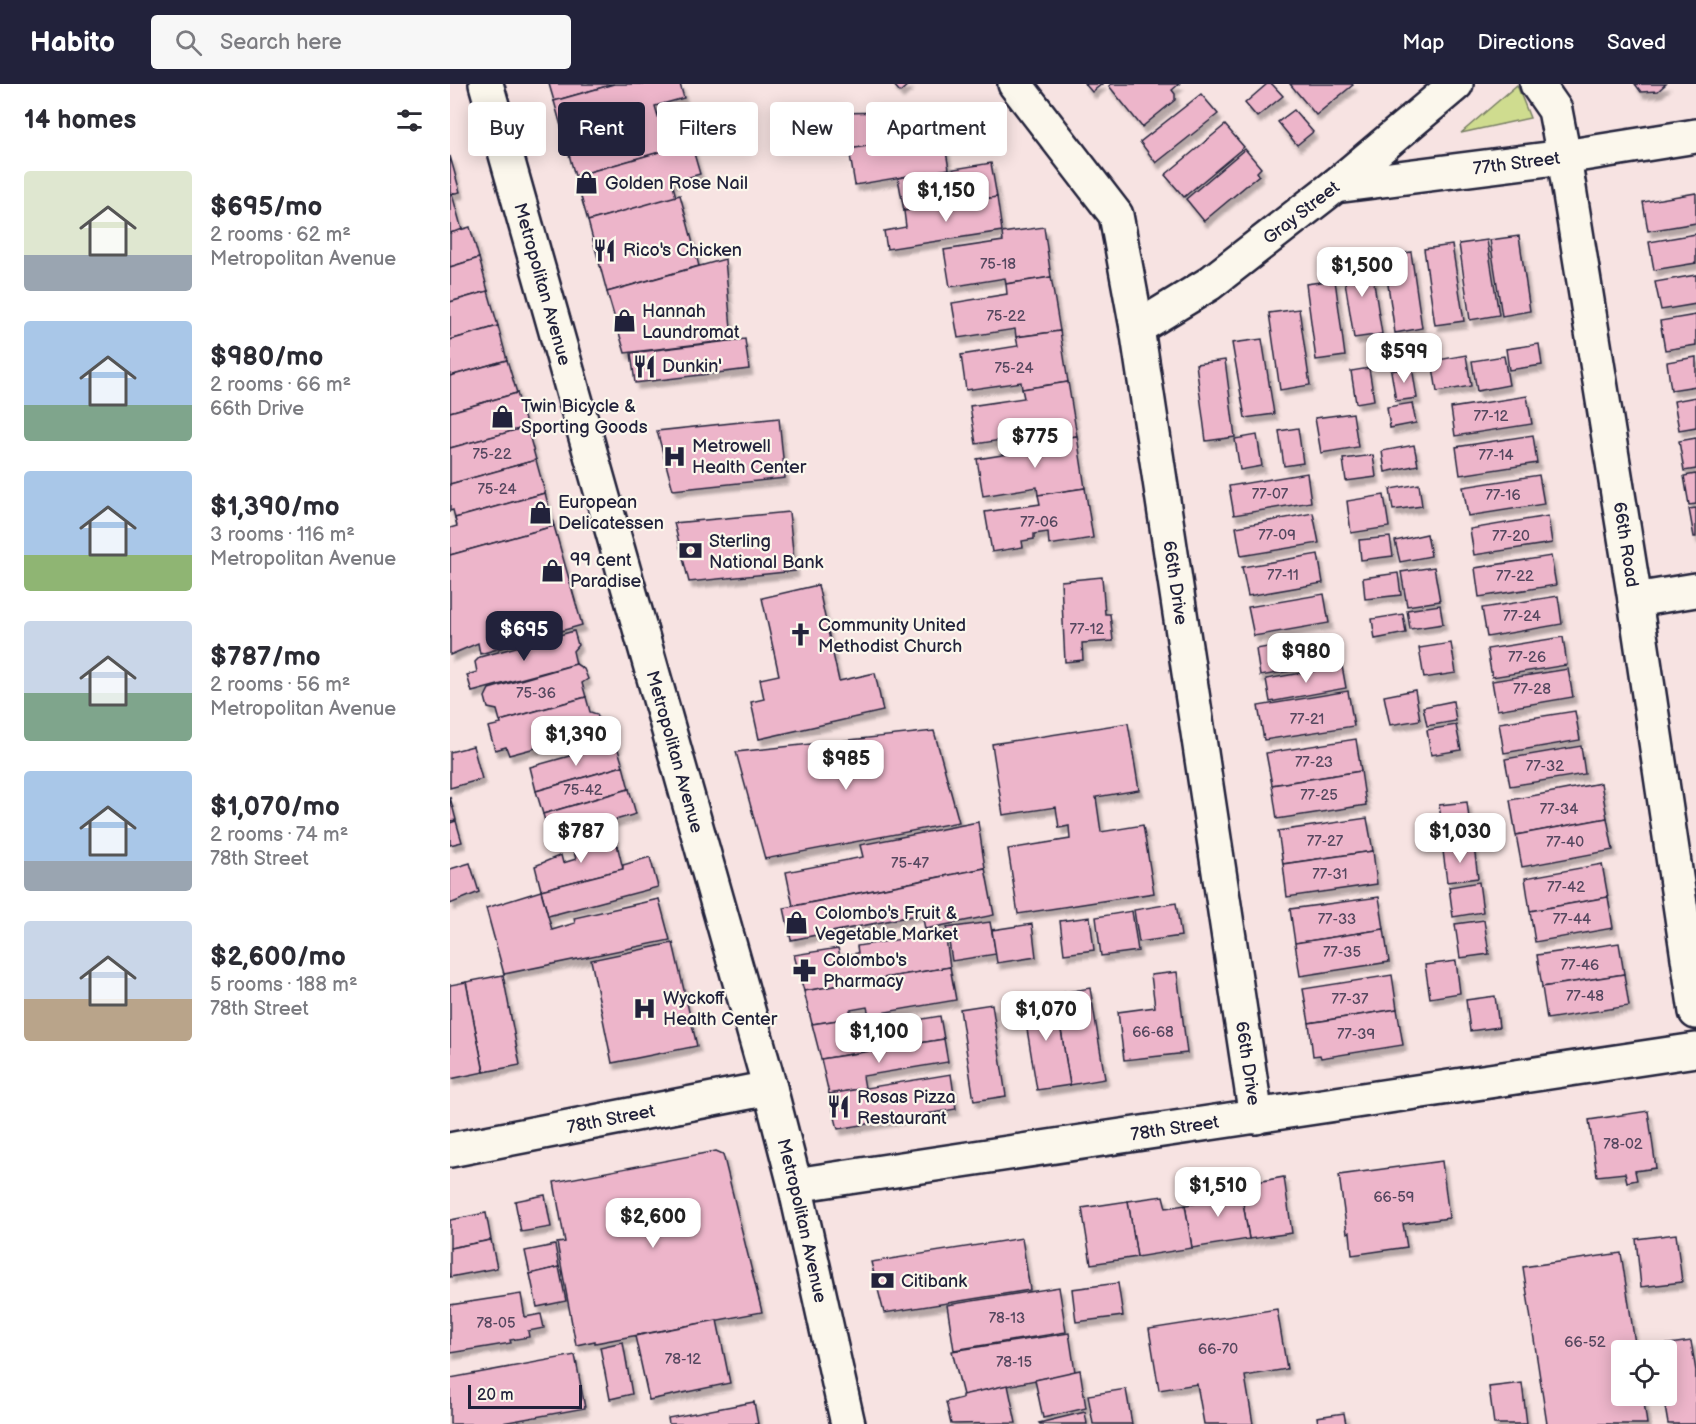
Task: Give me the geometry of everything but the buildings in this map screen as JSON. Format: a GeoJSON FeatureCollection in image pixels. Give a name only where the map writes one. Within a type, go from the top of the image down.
{"type":"FeatureCollection","features":[{"type":"Feature","properties":{"kind":"street","name":"Metropolitan Avenue"},"geometry":{"type":"LineString","coordinates":[[486,84],[770,1088],[795,1185],[848,1424]]}},
{"type":"Feature","properties":{"kind":"street","name":"66th Drive"},"geometry":{"type":"LineString","coordinates":[[1015,84],[1116,215],[1137,328],[1256,1117]]}},
{"type":"Feature","properties":{"kind":"street","name":"Gray Street"},"geometry":{"type":"LineString","coordinates":[[1137,328],[1209,284],[1335,186],[1456,84]]}},
{"type":"Feature","properties":{"kind":"street","name":"66th Road"},"geometry":{"type":"LineString","coordinates":[[1537,84],[1555,110],[1564,157],[1635,600],[1696,1012]]}},
{"type":"Feature","properties":{"kind":"street","name":"77th Street"},"geometry":{"type":"LineString","coordinates":[[1335,186],[1564,157],[1696,136]]}},
{"type":"Feature","properties":{"kind":"street"},"geometry":{"type":"LineString","coordinates":[[1635,600],[1696,590]]}},
{"type":"Feature","properties":{"kind":"street","name":"78th Street"},"geometry":{"type":"LineString","coordinates":[[795,1185],[1696,1050]]}},
{"type":"Feature","properties":{"kind":"street","name":"78th Street"},"geometry":{"type":"LineString","coordinates":[[450,1150],[770,1088]]}},
{"type":"Feature","properties":{"kind":"green space"},"geometry":{"type":"Polygon","coordinates":[[[1517,85],[1530,118],[1461,133],[1517,85]]]}},
{"type":"Feature","properties":{"kind":"place","name":"Golden Rose Nail"},"geometry":{"type":"Point","coordinates":[587,183]}},
{"type":"Feature","properties":{"kind":"place","name":"Rico's Chicken"},"geometry":{"type":"Point","coordinates":[605,250]}},
{"type":"Feature","properties":{"kind":"place","name":"Hannah Laundromat"},"geometry":{"type":"Point","coordinates":[624,321]}},
{"type":"Feature","properties":{"kind":"place","name":"Dunkin'"},"geometry":{"type":"Point","coordinates":[644,366]}},
{"type":"Feature","properties":{"kind":"place","name":"Twin Bicycle & Sporting Goods"},"geometry":{"type":"Point","coordinates":[503,416]}},
{"type":"Feature","properties":{"kind":"place","name":"Metrowell Health Center"},"geometry":{"type":"Point","coordinates":[674,456]}},
{"type":"Feature","properties":{"kind":"place","name":"European Delicatessen"},"geometry":{"type":"Point","coordinates":[540,512]}},
{"type":"Feature","properties":{"kind":"place","name":"Sterling National Bank"},"geometry":{"type":"Point","coordinates":[691,551]}},
{"type":"Feature","properties":{"kind":"place","name":"99 cent Paradise"},"geometry":{"type":"Point","coordinates":[552,570]}},
{"type":"Feature","properties":{"kind":"place","name":"Community United Methodist Church"},"geometry":{"type":"Point","coordinates":[800,635]}},
{"type":"Feature","properties":{"kind":"place","name":"Colombo's Fruit & Vegetable Market"},"geometry":{"type":"Point","coordinates":[797,923]}},
{"type":"Feature","properties":{"kind":"place","name":"Colombo's Pharmacy"},"geometry":{"type":"Point","coordinates":[805,970]}},
{"type":"Feature","properties":{"kind":"place","name":"Wyckoff Health Center"},"geometry":{"type":"Point","coordinates":[645,1008]}},
{"type":"Feature","properties":{"kind":"place","name":"Rosas Pizza Restaurant"},"geometry":{"type":"Point","coordinates":[839,1107]}},
{"type":"Feature","properties":{"kind":"place","name":"Citibank"},"geometry":{"type":"Point","coordinates":[883,1281]}}]}
